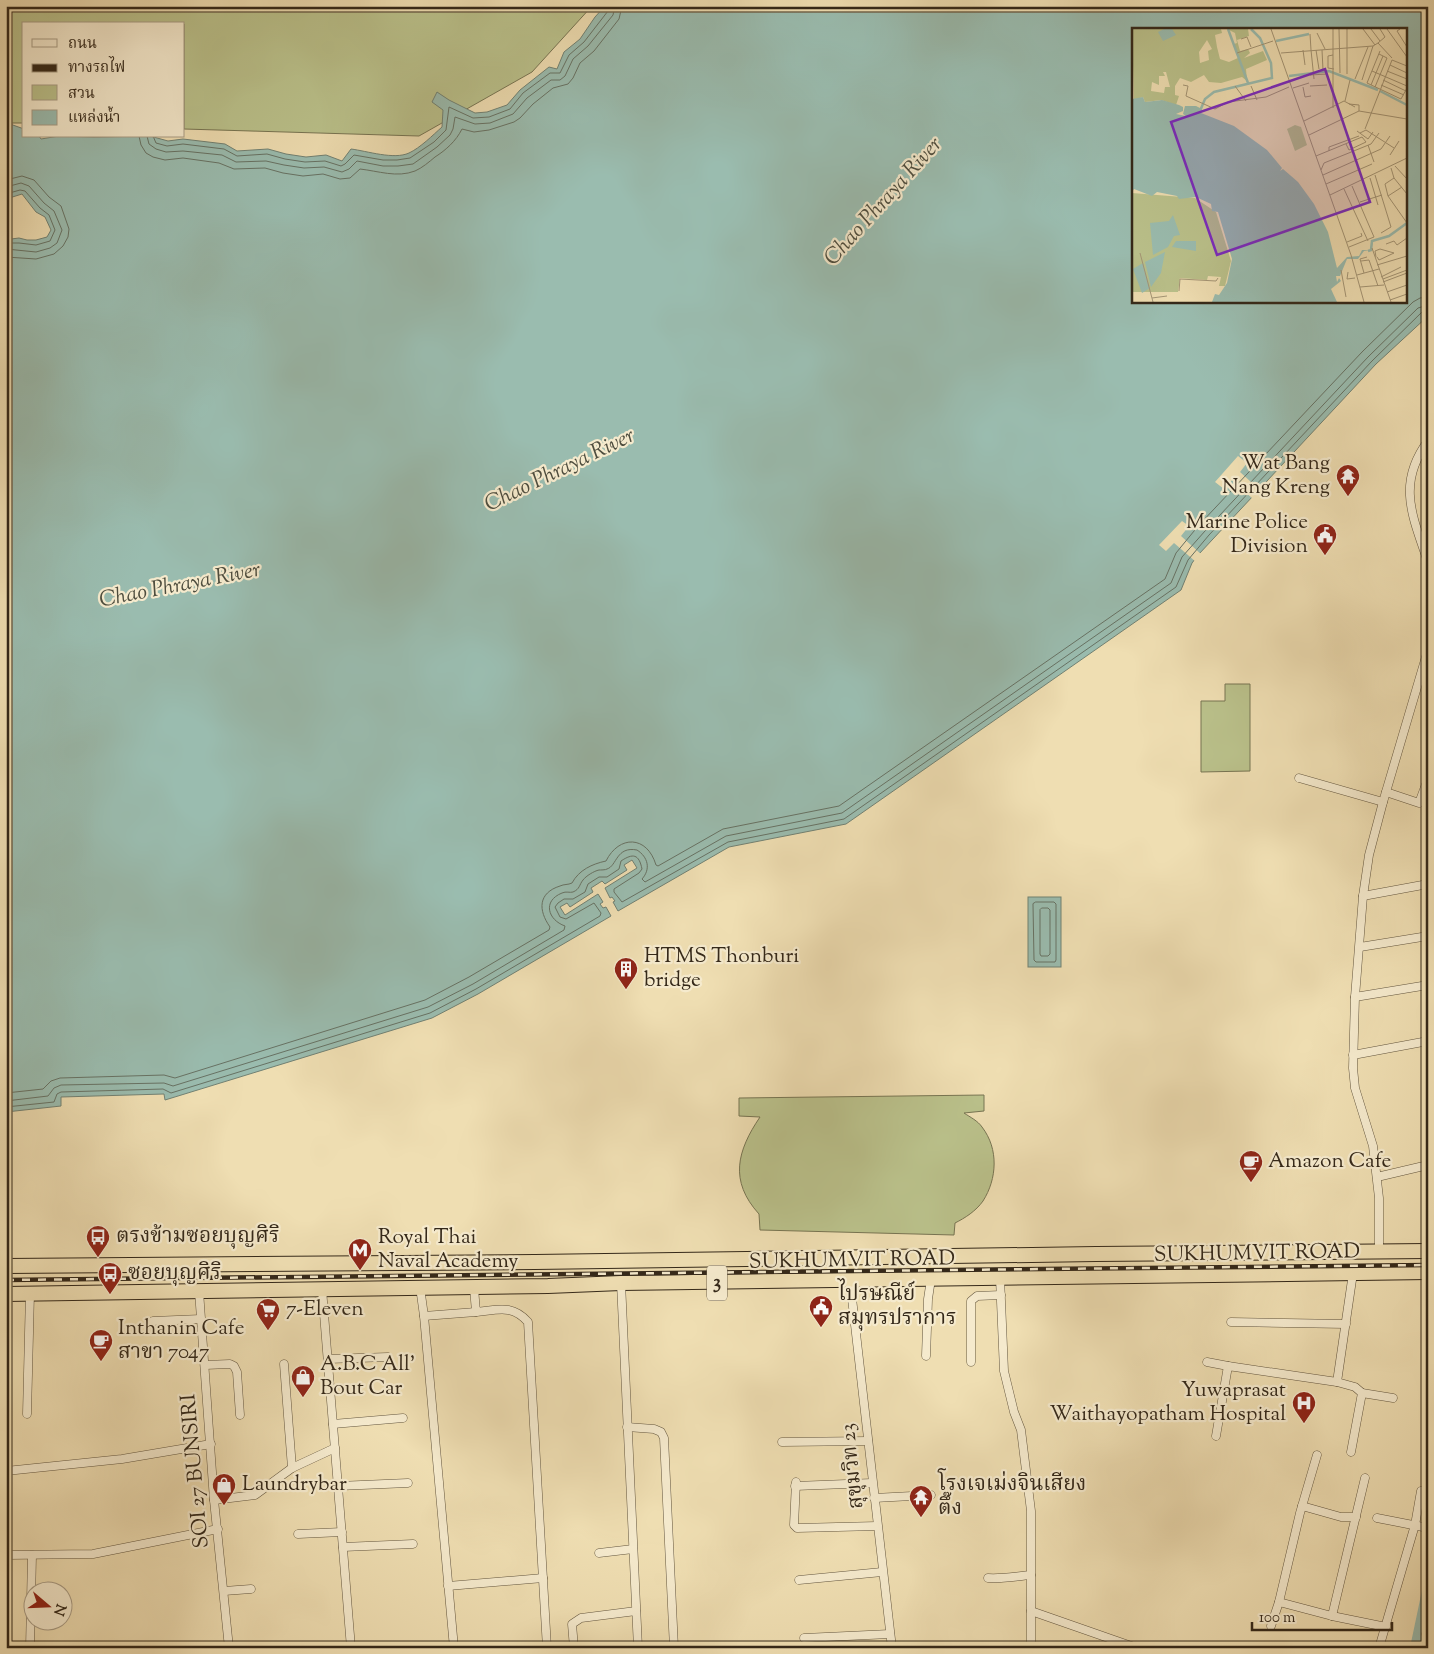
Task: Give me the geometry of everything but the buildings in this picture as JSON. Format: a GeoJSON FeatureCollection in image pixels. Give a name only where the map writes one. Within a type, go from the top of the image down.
{"type":"FeatureCollection","features":[{"type":"Feature","properties":{"kind":"highway","name":"SUKHUMVIT ROAD"},"geometry":{"type":"LineString","coordinates":[[6,1266],[535,1262],[1428,1251]]}},
{"type":"Feature","properties":{"kind":"highway"},"geometry":{"type":"LineString","coordinates":[[567,1286],[574,1261]]}},
{"type":"Feature","properties":{"kind":"highway"},"geometry":{"type":"LineString","coordinates":[[535,1262],[548,1286]]}},
{"type":"Feature","properties":{"kind":"highway","name":"SUKHUMVIT ROAD"},"geometry":{"type":"LineString","coordinates":[[6,1294],[1428,1272]]}},
{"type":"Feature","properties":{"kind":"street"},"geometry":{"type":"LineString","coordinates":[[1428,441],[1414,464],[1409,495],[1411,511],[1428,562]]}},
{"type":"Feature","properties":{"kind":"street"},"geometry":{"type":"LineString","coordinates":[[1379,1252],[1379,1198],[1373,1146],[1355,1088],[1353,1055],[1355,996],[1363,896],[1369,855],[1383,802],[1428,650]]}},
{"type":"Feature","properties":{"kind":"street"},"geometry":{"type":"LineString","coordinates":[[1299,778],[1383,802]]}},
{"type":"Feature","properties":{"kind":"street"},"geometry":{"type":"LineString","coordinates":[[1386,792],[1417,803],[1420,801],[1428,779]]}},
{"type":"Feature","properties":{"kind":"street"},"geometry":{"type":"LineString","coordinates":[[1363,896],[1428,884]]}},
{"type":"Feature","properties":{"kind":"street"},"geometry":{"type":"LineString","coordinates":[[1360,947],[1428,936]]}},
{"type":"Feature","properties":{"kind":"street"},"geometry":{"type":"LineString","coordinates":[[1355,996],[1428,985]]}},
{"type":"Feature","properties":{"kind":"street"},"geometry":{"type":"LineString","coordinates":[[1353,1055],[1428,1041]]}},
{"type":"Feature","properties":{"kind":"street"},"geometry":{"type":"LineString","coordinates":[[1377,1177],[1428,1165]]}},
{"type":"Feature","properties":{"kind":"street"},"geometry":{"type":"LineString","coordinates":[[1337,1382],[1353,1273]]}},
{"type":"Feature","properties":{"kind":"street"},"geometry":{"type":"LineString","coordinates":[[1000,1278],[1004,1371],[1014,1412],[1022,1430],[1031,1511],[1031,1648]]}},
{"type":"Feature","properties":{"kind":"street"},"geometry":{"type":"LineString","coordinates":[[926,1356],[928,1299],[931,1279]]}},
{"type":"Feature","properties":{"kind":"street","name":"สุขุมวิท 23"},"geometry":{"type":"LineString","coordinates":[[850,1281],[892,1648]]}},
{"type":"Feature","properties":{"kind":"street"},"geometry":{"type":"LineString","coordinates":[[621,1283],[626,1427],[638,1648]]}},
{"type":"Feature","properties":{"kind":"street"},"geometry":{"type":"LineString","coordinates":[[420,1287],[454,1648]]}},
{"type":"Feature","properties":{"kind":"street"},"geometry":{"type":"LineString","coordinates":[[474,1288],[476,1312]]}},
{"type":"Feature","properties":{"kind":"street"},"geometry":{"type":"LineString","coordinates":[[322,1289],[351,1648]]}},
{"type":"Feature","properties":{"kind":"street","name":"SOI 27 BUNSIRI"},"geometry":{"type":"LineString","coordinates":[[199,1291],[214,1500],[229,1648]]}},
{"type":"Feature","properties":{"kind":"street"},"geometry":{"type":"LineString","coordinates":[[27,1414],[30,1293]]}},
{"type":"Feature","properties":{"kind":"street"},"geometry":{"type":"LineString","coordinates":[[971,1362],[971,1302],[977,1296],[1000,1296]]}},
{"type":"Feature","properties":{"kind":"street"},"geometry":{"type":"LineString","coordinates":[[424,1316],[512,1310],[520,1314],[528,1322],[547,1648]]}},
{"type":"Feature","properties":{"kind":"street"},"geometry":{"type":"LineString","coordinates":[[153,1321],[201,1319]]}},
{"type":"Feature","properties":{"kind":"street"},"geometry":{"type":"LineString","coordinates":[[1231,1322],[1346,1324]]}},
{"type":"Feature","properties":{"kind":"street"},"geometry":{"type":"LineString","coordinates":[[328,1359],[388,1357]]}},
{"type":"Feature","properties":{"kind":"street"},"geometry":{"type":"LineString","coordinates":[[1207,1362],[1337,1382],[1355,1387],[1362,1393],[1393,1398]]}},
{"type":"Feature","properties":{"kind":"street"},"geometry":{"type":"LineString","coordinates":[[204,1365],[230,1364],[234,1366],[237,1372],[240,1415]]}},
{"type":"Feature","properties":{"kind":"street"},"geometry":{"type":"LineString","coordinates":[[284,1364],[292,1468]]}},
{"type":"Feature","properties":{"kind":"street"},"geometry":{"type":"LineString","coordinates":[[1216,1436],[1228,1366]]}},
{"type":"Feature","properties":{"kind":"street"},"geometry":{"type":"LineString","coordinates":[[1351,1452],[1362,1393]]}},
{"type":"Feature","properties":{"kind":"street"},"geometry":{"type":"LineString","coordinates":[[333,1424],[403,1418]]}},
{"type":"Feature","properties":{"kind":"street"},"geometry":{"type":"LineString","coordinates":[[626,1427],[654,1429],[661,1432],[664,1438],[674,1648]]}},
{"type":"Feature","properties":{"kind":"street"},"geometry":{"type":"LineString","coordinates":[[782,1442],[868,1441]]}},
{"type":"Feature","properties":{"kind":"street"},"geometry":{"type":"LineString","coordinates":[[6,1471],[122,1459],[211,1444]]}},
{"type":"Feature","properties":{"kind":"street"},"geometry":{"type":"LineString","coordinates":[[214,1500],[255,1495],[292,1468],[335,1448]]}},
{"type":"Feature","properties":{"kind":"street"},"geometry":{"type":"LineString","coordinates":[[1271,1626],[1317,1455]]}},
{"type":"Feature","properties":{"kind":"street"},"geometry":{"type":"LineString","coordinates":[[1332,1616],[1365,1478]]}},
{"type":"Feature","properties":{"kind":"street"},"geometry":{"type":"LineString","coordinates":[[338,1486],[408,1483]]}},
{"type":"Feature","properties":{"kind":"street"},"geometry":{"type":"LineString","coordinates":[[872,1483],[796,1484],[794,1525],[797,1528],[877,1526]]}},
{"type":"Feature","properties":{"kind":"street"},"geometry":{"type":"LineString","coordinates":[[1380,1648],[1415,1525],[1421,1491]]}},
{"type":"Feature","properties":{"kind":"street"},"geometry":{"type":"LineString","coordinates":[[874,1498],[930,1496]]}},
{"type":"Feature","properties":{"kind":"street"},"geometry":{"type":"LineString","coordinates":[[1302,1506],[1341,1517],[1356,1517]]}},
{"type":"Feature","properties":{"kind":"street"},"geometry":{"type":"LineString","coordinates":[[1377,1518],[1428,1528]]}},
{"type":"Feature","properties":{"kind":"street"},"geometry":{"type":"LineString","coordinates":[[6,1555],[93,1554],[218,1530]]}},
{"type":"Feature","properties":{"kind":"street"},"geometry":{"type":"LineString","coordinates":[[298,1534],[342,1532]]}},
{"type":"Feature","properties":{"kind":"street"},"geometry":{"type":"LineString","coordinates":[[343,1547],[413,1544]]}},
{"type":"Feature","properties":{"kind":"street"},"geometry":{"type":"LineString","coordinates":[[599,1552],[633,1549]]}},
{"type":"Feature","properties":{"kind":"street"},"geometry":{"type":"LineString","coordinates":[[30,1648],[32,1555]]}},
{"type":"Feature","properties":{"kind":"street"},"geometry":{"type":"LineString","coordinates":[[799,1580],[882,1572]]}},
{"type":"Feature","properties":{"kind":"street"},"geometry":{"type":"LineString","coordinates":[[988,1578],[1008,1579],[1032,1575]]}},
{"type":"Feature","properties":{"kind":"street"},"geometry":{"type":"LineString","coordinates":[[448,1586],[543,1578]]}},
{"type":"Feature","properties":{"kind":"street"},"geometry":{"type":"LineString","coordinates":[[224,1591],[251,1589]]}},
{"type":"Feature","properties":{"kind":"street"},"geometry":{"type":"LineString","coordinates":[[1279,1602],[1332,1616],[1386,1627]]}},
{"type":"Feature","properties":{"kind":"street"},"geometry":{"type":"LineString","coordinates":[[574,1648],[572,1624],[581,1618],[636,1611]]}},
{"type":"Feature","properties":{"kind":"street"},"geometry":{"type":"LineString","coordinates":[[1032,1611],[1137,1648]]}},
{"type":"Feature","properties":{"kind":"street"},"geometry":{"type":"LineString","coordinates":[[804,1638],[890,1634]]}},
{"type":"Feature","properties":{"kind":"green space"},"geometry":{"type":"Polygon","coordinates":[[[6,6],[592,6],[532,72],[419,136],[185,129],[185,22],[22,22],[22,123],[6,123],[6,6]]]}},
{"type":"Feature","properties":{"kind":"green space"},"geometry":{"type":"Polygon","coordinates":[[[1225,684],[1250,684],[1250,771],[1201,772],[1201,701],[1225,701],[1225,684]]]}},
{"type":"Feature","properties":{"kind":"green space"},"geometry":{"type":"Polygon","coordinates":[[[984,1095],[984,1111],[964,1113],[982,1127],[987,1136],[993,1154],[993,1174],[988,1192],[983,1201],[970,1214],[955,1223],[954,1235],[760,1230],[759,1214],[749,1202],[743,1190],[740,1166],[746,1142],[760,1117],[739,1116],[739,1098],[984,1095]]]}},
{"type":"Feature","properties":{"kind":"water","name":"Chao Phraya River"},"geometry":{"type":"Polygon","coordinates":[[[605,6],[1428,6],[1428,316],[1376,364],[1199,554],[1192,563],[1181,590],[846,824],[729,847],[618,911],[613,902],[615,901],[612,897],[610,898],[605,888],[637,868],[632,860],[624,865],[627,870],[605,884],[602,881],[591,888],[593,892],[570,907],[567,903],[560,907],[565,915],[598,894],[603,902],[600,904],[603,908],[606,907],[611,916],[478,994],[432,1018],[165,1100],[164,1094],[61,1097],[61,1106],[6,1112],[6,236],[11,239],[36,240],[47,237],[51,230],[45,217],[36,212],[22,194],[6,199],[6,128],[10,124],[22,128],[22,138],[157,138],[168,141],[183,139],[225,144],[237,151],[268,149],[306,157],[326,155],[342,161],[351,149],[396,156],[403,155],[418,148],[442,127],[443,110],[432,102],[437,92],[475,113],[487,112],[507,105],[520,90],[549,67],[557,69],[564,52],[580,39],[605,6]]]}},
{"type":"Feature","properties":{"kind":"water"},"geometry":{"type":"Polygon","coordinates":[[[1028,897],[1061,897],[1061,967],[1028,967],[1028,897]]]}},
{"type":"Feature","properties":{"kind":"pier"},"geometry":{"type":"Polygon","coordinates":[[[1238,456],[1247,463],[1240,472],[1261,491],[1253,499],[1232,480],[1224,489],[1215,482],[1238,456]]]}},
{"type":"Feature","properties":{"kind":"pier"},"geometry":{"type":"Polygon","coordinates":[[[1182,521],[1189,526],[1181,536],[1202,555],[1196,562],[1174,543],[1166,551],[1159,545],[1182,521]]]}},
{"type":"Feature","properties":{"kind":"waterway"},"geometry":{"type":"LineString","coordinates":[[1415,1648],[1428,1586]]}},
{"type":"Feature","properties":{"kind":"railway"},"geometry":{"type":"LineString","coordinates":[[6,1280],[1428,1265]]}},
{"type":"Feature","properties":{"kind":"place","name":"Wat Bang Nang Kreng"},"geometry":{"type":"Point","coordinates":[1348,497]}},
{"type":"Feature","properties":{"kind":"place","name":"Marine Police Division"},"geometry":{"type":"Point","coordinates":[1325,556]}},
{"type":"Feature","properties":{"kind":"place","name":"HTMS Thonburi bridge"},"geometry":{"type":"Point","coordinates":[626,990]}},
{"type":"Feature","properties":{"kind":"place","name":"Amazon Cafe"},"geometry":{"type":"Point","coordinates":[1251,1183]}},
{"type":"Feature","properties":{"kind":"place","name":"ตรงข้ามซอยบุญศิริ"},"geometry":{"type":"Point","coordinates":[98,1258]}},
{"type":"Feature","properties":{"kind":"place","name":"Royal Thai Naval Academy"},"geometry":{"type":"Point","coordinates":[360,1271]}},
{"type":"Feature","properties":{"kind":"place","name":"ซอยบุญศิริ"},"geometry":{"type":"Point","coordinates":[110,1295]}},
{"type":"Feature","properties":{"kind":"place","name":"ไปรษณีย์ สมุทรปราการ"},"geometry":{"type":"Point","coordinates":[821,1328]}},
{"type":"Feature","properties":{"kind":"place","name":"7-Eleven"},"geometry":{"type":"Point","coordinates":[268,1331]}},
{"type":"Feature","properties":{"kind":"place","name":"Inthanin Cafe สาขา 7047"},"geometry":{"type":"Point","coordinates":[101,1362]}},
{"type":"Feature","properties":{"kind":"place","name":"A.B.C All' Bout Car"},"geometry":{"type":"Point","coordinates":[303,1398]}},
{"type":"Feature","properties":{"kind":"place","name":"Yuwaprasat Waithayopatham Hospital"},"geometry":{"type":"Point","coordinates":[1304,1424]}},
{"type":"Feature","properties":{"kind":"place","name":"Laundrybar"},"geometry":{"type":"Point","coordinates":[224,1506]}},
{"type":"Feature","properties":{"kind":"place","name":"โรงเจเม่งจินเสียง ตึ๊ง"},"geometry":{"type":"Point","coordinates":[921,1518]}}]}
